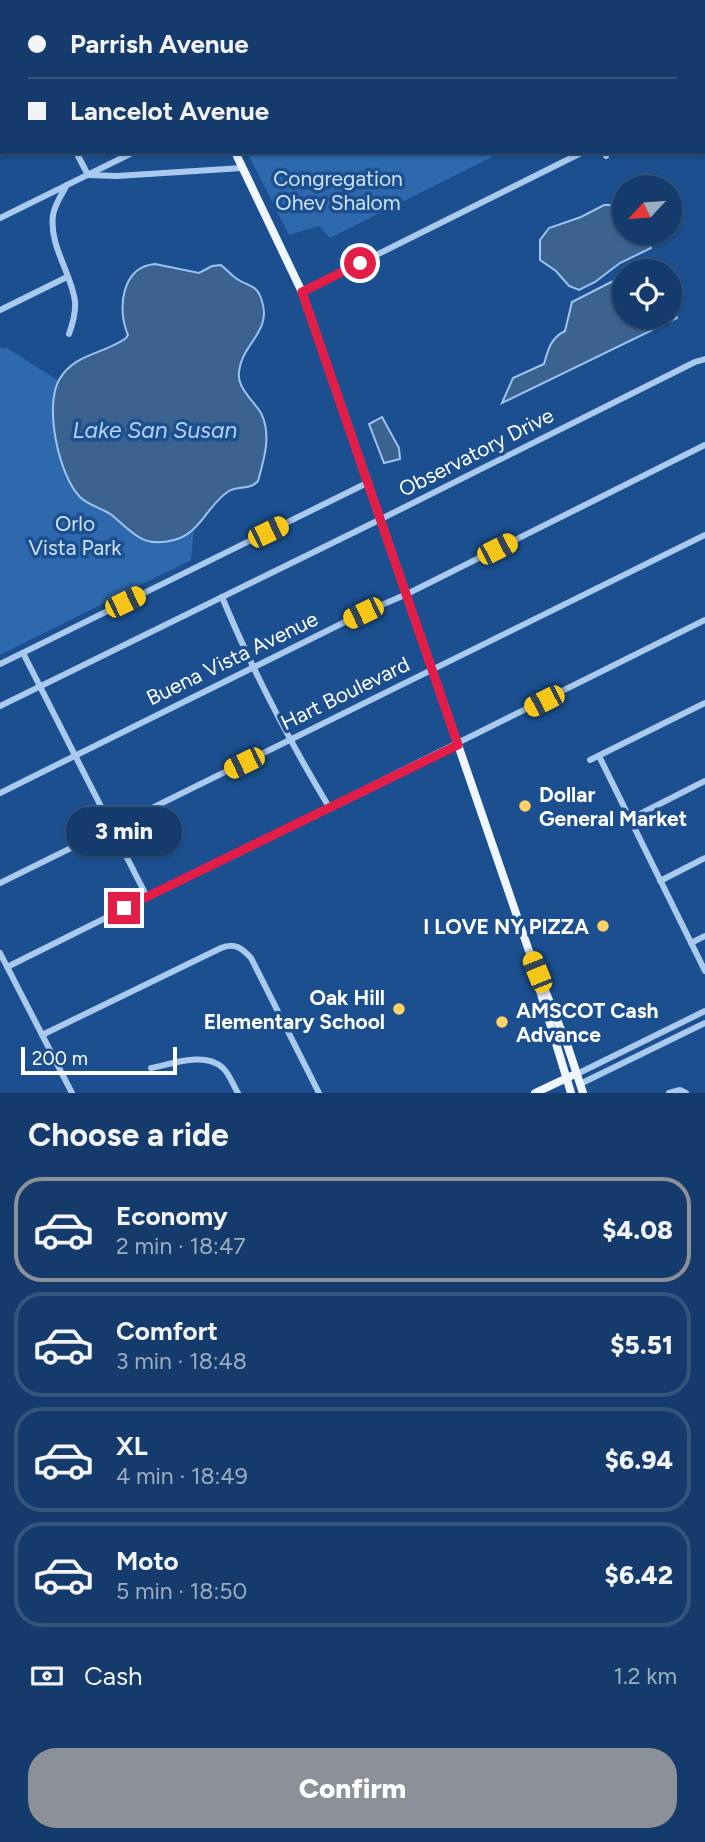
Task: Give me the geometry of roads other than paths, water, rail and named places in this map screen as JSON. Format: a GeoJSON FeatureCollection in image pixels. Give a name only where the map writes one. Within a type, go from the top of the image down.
{"type":"FeatureCollection","features":[{"type":"Feature","properties":{"kind":"main road"},"geometry":{"type":"LineString","coordinates":[[236,154],[302,292],[529,951],[582,1089],[568,1092],[529,951]]}},
{"type":"Feature","properties":{"kind":"main road"},"geometry":{"type":"LineString","coordinates":[[535,1093],[577,1074]]}},
{"type":"Feature","properties":{"kind":"street"},"geometry":{"type":"LineString","coordinates":[[705,89],[705,126]]}},
{"type":"Feature","properties":{"kind":"street"},"geometry":{"type":"LineString","coordinates":[[77,154],[88,175]]}},
{"type":"Feature","properties":{"kind":"street"},"geometry":{"type":"LineString","coordinates":[[0,218],[130,154]]}},
{"type":"Feature","properties":{"kind":"street"},"geometry":{"type":"LineString","coordinates":[[302,292],[579,154]]}},
{"type":"Feature","properties":{"kind":"street"},"geometry":{"type":"LineString","coordinates":[[113,162],[117,176]]}},
{"type":"Feature","properties":{"kind":"street"},"geometry":{"type":"LineString","coordinates":[[88,175],[117,176],[243,168]]}},
{"type":"Feature","properties":{"kind":"street"},"geometry":{"type":"LineString","coordinates":[[67,185],[58,200],[53,223],[66,277],[75,299],[69,334]]}},
{"type":"Feature","properties":{"kind":"street"},"geometry":{"type":"LineString","coordinates":[[0,310],[66,277]]}},
{"type":"Feature","properties":{"kind":"street","name":"Observatory Drive"},"geometry":{"type":"LineString","coordinates":[[0,706],[705,359]]}},
{"type":"Feature","properties":{"kind":"street","name":"Buena Vista Avenue"},"geometry":{"type":"LineString","coordinates":[[0,793],[705,445]]}},
{"type":"Feature","properties":{"kind":"street"},"geometry":{"type":"LineString","coordinates":[[0,664],[369,482]]}},
{"type":"Feature","properties":{"kind":"street","name":"Hart Boulevard"},"geometry":{"type":"LineString","coordinates":[[0,883],[705,535]]}},
{"type":"Feature","properties":{"kind":"street"},"geometry":{"type":"LineString","coordinates":[[222,597],[255,667],[329,807]]}},
{"type":"Feature","properties":{"kind":"street"},"geometry":{"type":"LineString","coordinates":[[7,967],[705,620]]}},
{"type":"Feature","properties":{"kind":"street"},"geometry":{"type":"LineString","coordinates":[[23,653],[147,897]]}},
{"type":"Feature","properties":{"kind":"street"},"geometry":{"type":"LineString","coordinates":[[590,760],[705,703]]}},
{"type":"Feature","properties":{"kind":"street"},"geometry":{"type":"LineString","coordinates":[[599,756],[705,971]]}},
{"type":"Feature","properties":{"kind":"street"},"geometry":{"type":"LineString","coordinates":[[630,819],[705,781]]}},
{"type":"Feature","properties":{"kind":"street"},"geometry":{"type":"LineString","coordinates":[[660,881],[705,859]]}},
{"type":"Feature","properties":{"kind":"street"},"geometry":{"type":"LineString","coordinates":[[691,943],[705,936]]}},
{"type":"Feature","properties":{"kind":"street"},"geometry":{"type":"LineString","coordinates":[[42,1035],[221,948],[236,946],[251,958],[319,1093]]}},
{"type":"Feature","properties":{"kind":"street"},"geometry":{"type":"LineString","coordinates":[[0,953],[72,1093]]}},
{"type":"Feature","properties":{"kind":"street"},"geometry":{"type":"LineString","coordinates":[[577,1074],[705,1011]]}},
{"type":"Feature","properties":{"kind":"street"},"geometry":{"type":"LineString","coordinates":[[582,1089],[705,1023]]}},
{"type":"Feature","properties":{"kind":"street"},"geometry":{"type":"LineString","coordinates":[[151,1068],[203,1059],[226,1070],[238,1093]]}},
{"type":"Feature","properties":{"kind":"street"},"geometry":{"type":"LineString","coordinates":[[669,1093],[680,1090],[685,1093]]}},
{"type":"Feature","properties":{"kind":"water"},"geometry":{"type":"Polygon","coordinates":[[[604,205],[612,205],[612,245],[649,245],[651,248],[628,259],[612,259],[612,269],[579,290],[569,286],[556,271],[540,260],[540,240],[549,228],[581,217],[604,205]]]}},
{"type":"Feature","properties":{"kind":"water","name":"Lake San Susan"},"geometry":{"type":"Polygon","coordinates":[[[155,264],[199,273],[212,266],[221,265],[259,293],[264,310],[260,329],[245,353],[239,372],[240,383],[261,413],[266,430],[258,481],[251,486],[229,491],[191,531],[174,540],[163,542],[140,538],[109,513],[80,497],[72,487],[60,458],[53,407],[59,380],[65,371],[81,359],[126,338],[128,335],[123,314],[125,291],[135,273],[155,264]]]}},
{"type":"Feature","properties":{"kind":"water"},"geometry":{"type":"Polygon","coordinates":[[[612,282],[612,329],[654,329],[502,403],[513,378],[544,364],[551,344],[565,331],[572,302],[612,282]]]}},
{"type":"Feature","properties":{"kind":"water"},"geometry":{"type":"Polygon","coordinates":[[[382,417],[399,448],[400,459],[384,463],[369,424],[382,417]]]}},
{"type":"Feature","properties":{"kind":"place","name":"Dollar General Market"},"geometry":{"type":"Point","coordinates":[525,806]}},
{"type":"Feature","properties":{"kind":"place","name":"I LOVE NY PIZZA"},"geometry":{"type":"Point","coordinates":[603,926]}},
{"type":"Feature","properties":{"kind":"place","name":"Oak Hill Elementary School"},"geometry":{"type":"Point","coordinates":[399,1009]}},
{"type":"Feature","properties":{"kind":"place","name":"AMSCOT Cash Advance"},"geometry":{"type":"Point","coordinates":[502,1022]}},
{"type":"Feature","properties":{"kind":"park label","name":"Congregation Ohev Shalom"},"geometry":{"type":"Point","coordinates":[338,190]}},
{"type":"Feature","properties":{"kind":"park label","name":"Orlo Vista Park"},"geometry":{"type":"Point","coordinates":[75,535]}}]}
